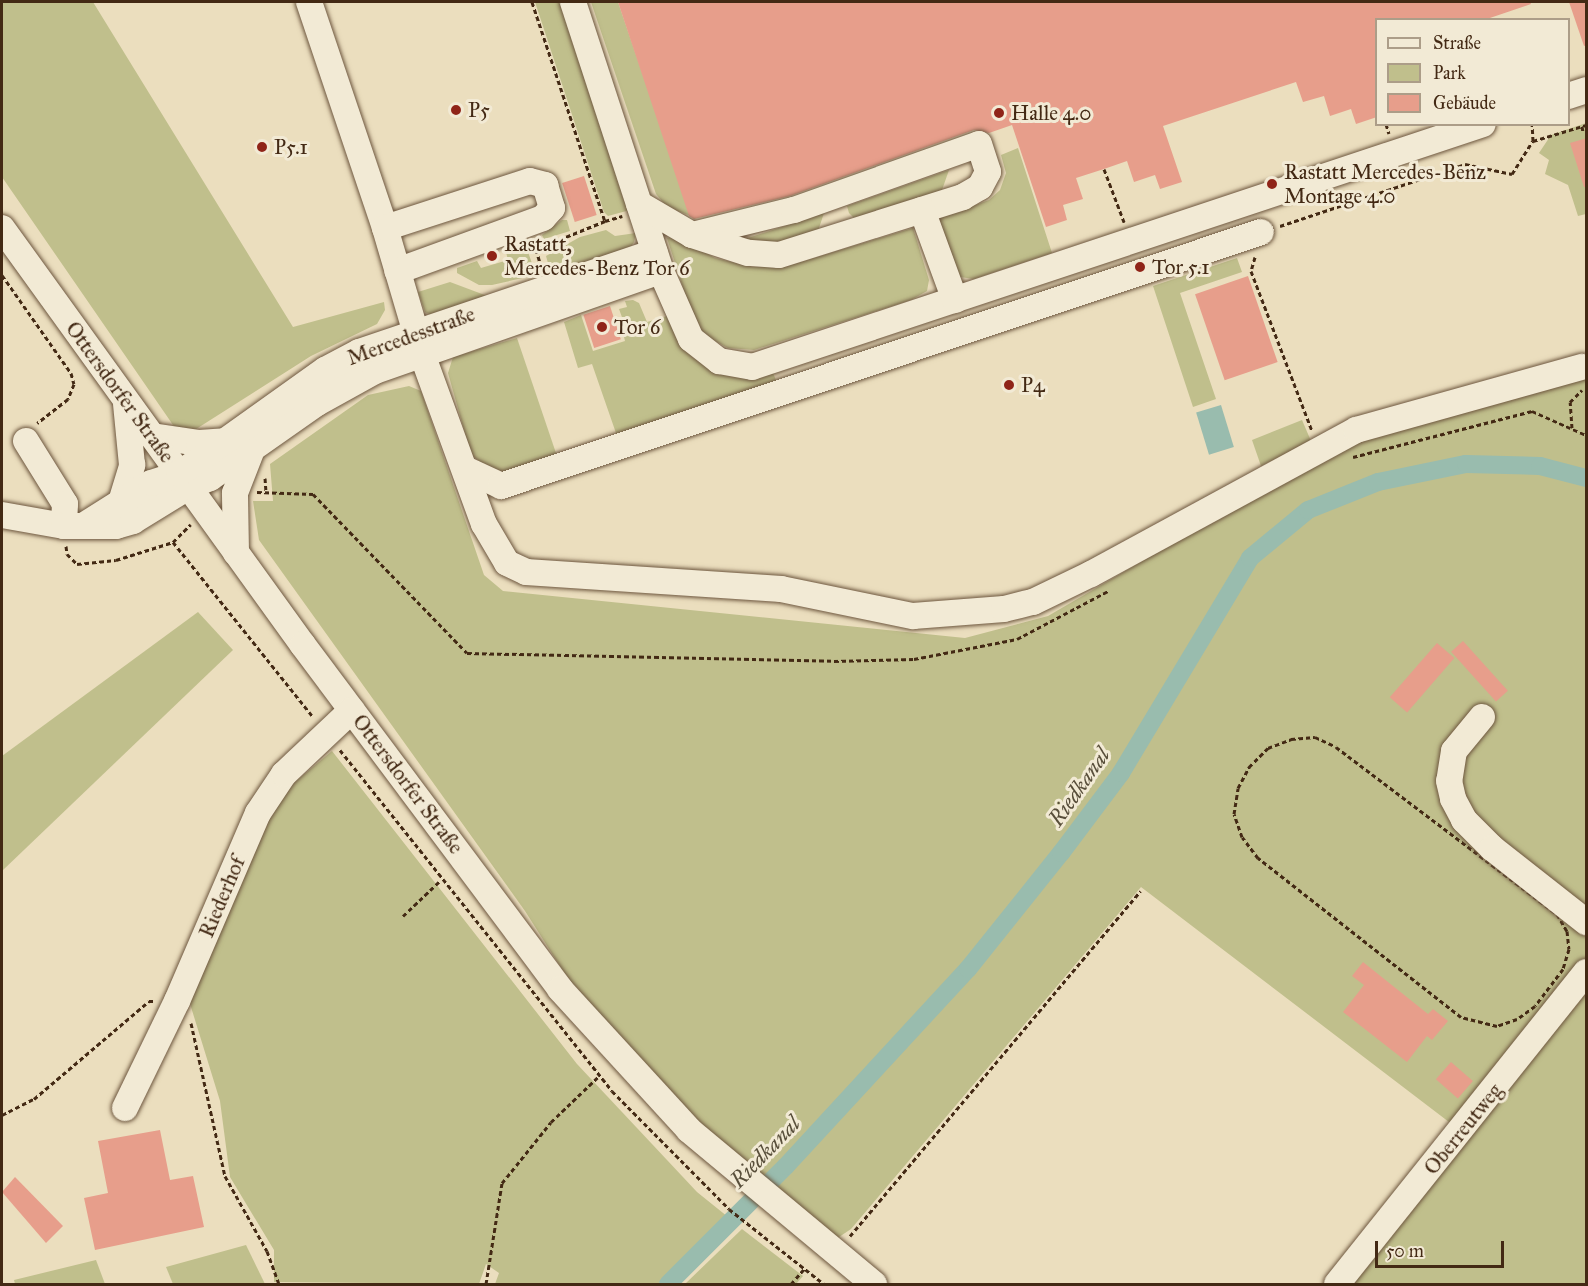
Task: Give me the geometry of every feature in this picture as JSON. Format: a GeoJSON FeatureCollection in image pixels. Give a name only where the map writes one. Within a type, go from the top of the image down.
{"type":"FeatureCollection","features":[{"type":"Feature","properties":{"kind":"street"},"geometry":{"type":"LineString","coordinates":[[309,2],[385,228],[418,342],[494,547],[507,563],[526,572],[781,590],[880,612],[940,616],[1033,602],[1356,430],[1584,377]]}},
{"type":"Feature","properties":{"kind":"street"},"geometry":{"type":"LineString","coordinates":[[573,2],[629,210],[658,262],[691,339],[719,361],[752,367],[1477,126]]}},
{"type":"Feature","properties":{"kind":"street"},"geometry":{"type":"LineString","coordinates":[[1570,96],[1587,90]]}},
{"type":"Feature","properties":{"kind":"street"},"geometry":{"type":"LineString","coordinates":[[629,210],[692,235],[748,253],[779,255],[922,210],[980,187],[988,172],[979,144],[794,210],[692,235]]}},
{"type":"Feature","properties":{"kind":"street"},"geometry":{"type":"LineString","coordinates":[[385,228],[530,181],[545,185],[552,208],[543,218],[396,271]]}},
{"type":"Feature","properties":{"kind":"street"},"geometry":{"type":"LineString","coordinates":[[922,210],[954,300]]}},
{"type":"Feature","properties":{"kind":"street","name":"Ottersdorfer Straße"},"geometry":{"type":"LineString","coordinates":[[2,228],[236,553],[560,989],[642,1083],[775,1206],[874,1284]]}},
{"type":"Feature","properties":{"kind":"street"},"geometry":{"type":"LineString","coordinates":[[465,469],[501,486],[1261,232]]}},
{"type":"Feature","properties":{"kind":"street","name":"Mercedesstraße"},"geometry":{"type":"LineString","coordinates":[[184,480],[225,441],[325,370],[418,342],[562,291],[658,262]]}},
{"type":"Feature","properties":{"kind":"street","name":"Mercedesstraße"},"geometry":{"type":"LineString","coordinates":[[184,480],[210,478],[347,384],[418,342]]}},
{"type":"Feature","properties":{"kind":"street"},"geometry":{"type":"LineString","coordinates":[[121,502],[132,465],[126,401]]}},
{"type":"Feature","properties":{"kind":"street"},"geometry":{"type":"LineString","coordinates":[[152,436],[199,443],[225,441]]}},
{"type":"Feature","properties":{"kind":"street"},"geometry":{"type":"LineString","coordinates":[[26,441],[65,504],[74,526]]}},
{"type":"Feature","properties":{"kind":"street"},"geometry":{"type":"LineString","coordinates":[[236,553],[235,493],[253,449]]}},
{"type":"Feature","properties":{"kind":"street"},"geometry":{"type":"LineString","coordinates":[[74,526],[121,502],[151,483],[184,480]]}},
{"type":"Feature","properties":{"kind":"street"},"geometry":{"type":"LineString","coordinates":[[2,515],[74,526],[116,526],[133,521],[184,480]]}},
{"type":"Feature","properties":{"kind":"street","name":"Riederhof"},"geometry":{"type":"LineString","coordinates":[[125,1108],[177,1001],[258,813],[284,774],[352,710]]}},
{"type":"Feature","properties":{"kind":"street"},"geometry":{"type":"LineString","coordinates":[[1482,717],[1454,751],[1449,781],[1453,799],[1464,820],[1492,848],[1587,922]]}},
{"type":"Feature","properties":{"kind":"street","name":"Oberreutweg"},"geometry":{"type":"LineString","coordinates":[[1336,1284],[1587,972]]}},
{"type":"Feature","properties":{"kind":"path"},"geometry":{"type":"LineString","coordinates":[[532,2],[605,221]]}},
{"type":"Feature","properties":{"kind":"path"},"geometry":{"type":"LineString","coordinates":[[1322,448],[1308,423],[1251,271],[1261,232],[1465,164],[1512,174],[1533,141],[1532,126]]}},
{"type":"Feature","properties":{"kind":"path"},"geometry":{"type":"LineString","coordinates":[[1533,141],[1584,126],[1583,132]]}},
{"type":"Feature","properties":{"kind":"path"},"geometry":{"type":"LineString","coordinates":[[562,291],[536,249],[629,210]]}},
{"type":"Feature","properties":{"kind":"path"},"geometry":{"type":"LineString","coordinates":[[2,275],[71,373],[74,384],[68,399],[32,428],[26,441]]}},
{"type":"Feature","properties":{"kind":"path"},"geometry":{"type":"LineString","coordinates":[[1572,428],[1570,402],[1584,377]]}},
{"type":"Feature","properties":{"kind":"path"},"geometry":{"type":"LineString","coordinates":[[1346,459],[1532,411],[1587,435]]}},
{"type":"Feature","properties":{"kind":"path"},"geometry":{"type":"LineString","coordinates":[[235,493],[313,494],[467,653],[834,662],[914,660],[1017,639],[1113,588]]}},
{"type":"Feature","properties":{"kind":"path"},"geometry":{"type":"LineString","coordinates":[[74,526],[67,554],[77,564],[116,560],[173,542],[205,510]]}},
{"type":"Feature","properties":{"kind":"path"},"geometry":{"type":"LineString","coordinates":[[173,542],[599,1076],[729,1209],[824,1284]]}},
{"type":"Feature","properties":{"kind":"path"},"geometry":{"type":"LineString","coordinates":[[1315,737],[1336,747],[1557,914],[1567,931],[1569,949],[1563,969],[1535,1006],[1517,1019],[1497,1026],[1461,1017],[1258,858],[1242,837],[1234,814],[1238,789],[1249,767],[1268,748],[1291,739],[1315,737]]}},
{"type":"Feature","properties":{"kind":"path"},"geometry":{"type":"LineString","coordinates":[[403,916],[441,880]]}},
{"type":"Feature","properties":{"kind":"path"},"geometry":{"type":"LineString","coordinates":[[836,1254],[1142,891]]}},
{"type":"Feature","properties":{"kind":"path"},"geometry":{"type":"LineString","coordinates":[[2,1115],[34,1099],[149,1001],[177,1001],[190,1017],[225,1176],[267,1251],[279,1284]]}},
{"type":"Feature","properties":{"kind":"path"},"geometry":{"type":"LineString","coordinates":[[486,1284],[502,1183],[551,1122],[599,1076]]}},
{"type":"Feature","properties":{"kind":"path"},"geometry":{"type":"LineString","coordinates":[[791,1284],[804,1269]]}},
{"type":"Feature","properties":{"kind":"green space"},"geometry":{"type":"Polygon","coordinates":[[[2,2],[93,2],[293,327],[384,302],[385,310],[377,324],[311,356],[182,438],[2,177],[2,2]]]}},
{"type":"Feature","properties":{"kind":"green space"},"geometry":{"type":"Polygon","coordinates":[[[535,2],[563,2],[630,210],[608,216],[604,212],[535,2]]]}},
{"type":"Feature","properties":{"kind":"green space"},"geometry":{"type":"Polygon","coordinates":[[[591,2],[618,2],[691,216],[667,207],[656,194],[591,2]]]}},
{"type":"Feature","properties":{"kind":"green space"},"geometry":{"type":"Polygon","coordinates":[[[1586,123],[1586,214],[1578,216],[1568,185],[1545,174],[1549,160],[1539,153],[1551,135],[1586,123]]]}},
{"type":"Feature","properties":{"kind":"green space"},"geometry":{"type":"Polygon","coordinates":[[[1018,148],[1052,253],[974,279],[960,277],[935,220],[989,200],[1000,190],[1006,173],[1001,155],[1018,148]]]}},
{"type":"Feature","properties":{"kind":"green space"},"geometry":{"type":"Polygon","coordinates":[[[949,170],[942,190],[866,219],[855,219],[849,213],[847,206],[949,170]]]}},
{"type":"Feature","properties":{"kind":"green space"},"geometry":{"type":"Polygon","coordinates":[[[824,213],[818,231],[772,245],[742,240],[824,213]]]}},
{"type":"Feature","properties":{"kind":"green space"},"geometry":{"type":"Polygon","coordinates":[[[562,220],[567,220],[570,231],[544,239],[542,235],[562,220]]]}},
{"type":"Feature","properties":{"kind":"green space"},"geometry":{"type":"Polygon","coordinates":[[[913,228],[929,280],[927,291],[911,300],[754,350],[728,348],[706,336],[693,319],[667,238],[677,236],[715,258],[753,267],[784,267],[913,228]]]}},
{"type":"Feature","properties":{"kind":"green space"},"geometry":{"type":"Polygon","coordinates":[[[606,230],[615,236],[636,233],[634,242],[630,248],[553,281],[546,256],[580,237],[606,230]]]}},
{"type":"Feature","properties":{"kind":"green space"},"geometry":{"type":"Polygon","coordinates":[[[520,247],[527,249],[536,275],[492,285],[479,285],[457,273],[457,268],[477,261],[481,268],[508,260],[506,252],[520,247]]]}},
{"type":"Feature","properties":{"kind":"green space"},"geometry":{"type":"Polygon","coordinates":[[[1237,258],[1242,272],[1180,293],[1216,399],[1193,407],[1153,286],[1237,258]]]}},
{"type":"Feature","properties":{"kind":"green space"},"geometry":{"type":"Polygon","coordinates":[[[450,282],[490,297],[433,316],[425,312],[418,292],[450,282]]]}},
{"type":"Feature","properties":{"kind":"green space"},"geometry":{"type":"Polygon","coordinates":[[[633,300],[639,303],[647,322],[667,316],[673,329],[772,370],[777,383],[617,436],[592,364],[578,368],[564,322],[581,315],[593,351],[625,341],[623,333],[627,331],[619,309],[627,307],[625,301],[633,300]]]}},
{"type":"Feature","properties":{"kind":"green space"},"geometry":{"type":"Polygon","coordinates":[[[517,338],[559,462],[502,477],[471,455],[448,373],[453,357],[517,338]]]}},
{"type":"Feature","properties":{"kind":"green space"},"geometry":{"type":"Polygon","coordinates":[[[1586,378],[1586,1284],[1345,1284],[1466,1135],[1141,887],[851,1229],[836,1239],[754,1172],[665,1091],[565,974],[525,911],[259,540],[253,501],[273,501],[270,464],[368,395],[409,386],[421,391],[484,575],[503,591],[965,638],[1048,616],[1356,437],[1586,378]]]}},
{"type":"Feature","properties":{"kind":"green space"},"geometry":{"type":"Polygon","coordinates":[[[1302,420],[1311,441],[1261,466],[1252,440],[1302,420]]]}},
{"type":"Feature","properties":{"kind":"green space"},"geometry":{"type":"Polygon","coordinates":[[[198,612],[233,650],[2,871],[2,756],[198,612]]]}},
{"type":"Feature","properties":{"kind":"green space"},"geometry":{"type":"Polygon","coordinates":[[[332,751],[577,1064],[697,1192],[728,1217],[658,1284],[495,1284],[499,1273],[486,1264],[479,1284],[274,1282],[274,1250],[230,1177],[220,1101],[187,994],[266,819],[295,782],[332,751]]]}},
{"type":"Feature","properties":{"kind":"green space"},"geometry":{"type":"Polygon","coordinates":[[[742,1229],[803,1276],[796,1284],[685,1284],[742,1229]]]}},
{"type":"Feature","properties":{"kind":"green space"},"geometry":{"type":"Polygon","coordinates":[[[246,1245],[265,1284],[173,1284],[166,1267],[246,1245]]]}},
{"type":"Feature","properties":{"kind":"green space"},"geometry":{"type":"Polygon","coordinates":[[[96,1260],[105,1284],[15,1284],[14,1280],[96,1260]]]}},
{"type":"Feature","properties":{"kind":"shaded area"},"geometry":{"type":"Polygon","coordinates":[[[1221,405],[1234,447],[1209,455],[1196,413],[1221,405]]]}},
{"type":"Feature","properties":{"kind":"building","name":"Halle 4.0"},"geometry":{"type":"Polygon","coordinates":[[[618,2],[1530,2],[1531,4],[1490,18],[1375,18],[1375,118],[1356,124],[1351,109],[1330,116],[1324,96],[1303,102],[1296,82],[1163,126],[1182,182],[1160,189],[1155,175],[1134,182],[1127,161],[1076,178],[1083,199],[1063,205],[1067,220],[1046,227],[1012,125],[989,133],[974,130],[790,196],[694,219],[689,216],[618,2]]]}},
{"type":"Feature","properties":{"kind":"building"},"geometry":{"type":"Polygon","coordinates":[[[1569,2],[1587,2],[1587,45],[1584,46],[1569,2]]]}},
{"type":"Feature","properties":{"kind":"building"},"geometry":{"type":"Polygon","coordinates":[[[1587,138],[1587,187],[1584,187],[1570,143],[1587,138]]]}},
{"type":"Feature","properties":{"kind":"building"},"geometry":{"type":"Polygon","coordinates":[[[584,176],[597,215],[575,222],[562,183],[584,176]]]}},
{"type":"Feature","properties":{"kind":"building"},"geometry":{"type":"Polygon","coordinates":[[[1248,276],[1278,362],[1225,380],[1195,294],[1248,276]]]}},
{"type":"Feature","properties":{"kind":"building","name":"Tor 6"},"geometry":{"type":"Polygon","coordinates":[[[610,306],[621,339],[594,348],[583,315],[610,306]]]}},
{"type":"Feature","properties":{"kind":"building"},"geometry":{"type":"Polygon","coordinates":[[[1463,641],[1508,691],[1496,701],[1451,652],[1463,641]]]}},
{"type":"Feature","properties":{"kind":"building"},"geometry":{"type":"Polygon","coordinates":[[[1437,643],[1454,658],[1407,712],[1390,697],[1437,643]]]}},
{"type":"Feature","properties":{"kind":"building"},"geometry":{"type":"Polygon","coordinates":[[[1363,962],[1428,1014],[1433,1009],[1448,1021],[1432,1040],[1427,1036],[1407,1062],[1343,1012],[1364,985],[1352,976],[1363,962]]]}},
{"type":"Feature","properties":{"kind":"building"},"geometry":{"type":"Polygon","coordinates":[[[1451,1062],[1473,1081],[1458,1098],[1436,1079],[1451,1062]]]}},
{"type":"Feature","properties":{"kind":"building"},"geometry":{"type":"Polygon","coordinates":[[[160,1130],[170,1180],[193,1176],[204,1227],[95,1250],[84,1198],[108,1193],[98,1141],[160,1130]]]}},
{"type":"Feature","properties":{"kind":"building"},"geometry":{"type":"Polygon","coordinates":[[[15,1177],[63,1226],[46,1243],[2,1192],[15,1177]]]}},
{"type":"Feature","properties":{"kind":"waterway","name":"Riedkanal"},"geometry":{"type":"LineString","coordinates":[[668,1284],[786,1166],[968,969],[1061,853],[1121,773],[1250,558],[1308,510],[1378,482],[1466,464],[1540,466],[1586,478]]}},
{"type":"Feature","properties":{"kind":"place","name":"P5"},"geometry":{"type":"Point","coordinates":[456,110]}},
{"type":"Feature","properties":{"kind":"place","name":"Halle 4.0"},"geometry":{"type":"Point","coordinates":[999,113]}},
{"type":"Feature","properties":{"kind":"place","name":"P5.1"},"geometry":{"type":"Point","coordinates":[262,147]}},
{"type":"Feature","properties":{"kind":"place","name":"Rastatt Mercedes-Benz Montage 4.0"},"geometry":{"type":"Point","coordinates":[1272,184]}},
{"type":"Feature","properties":{"kind":"place","name":"Rastatt, Mercedes-Benz Tor 6"},"geometry":{"type":"Point","coordinates":[492,256]}},
{"type":"Feature","properties":{"kind":"place","name":"Tor 5.1"},"geometry":{"type":"Point","coordinates":[1140,267]}},
{"type":"Feature","properties":{"kind":"place","name":"Tor 6"},"geometry":{"type":"Point","coordinates":[602,327]}},
{"type":"Feature","properties":{"kind":"place","name":"P4"},"geometry":{"type":"Point","coordinates":[1009,385]}}]}
